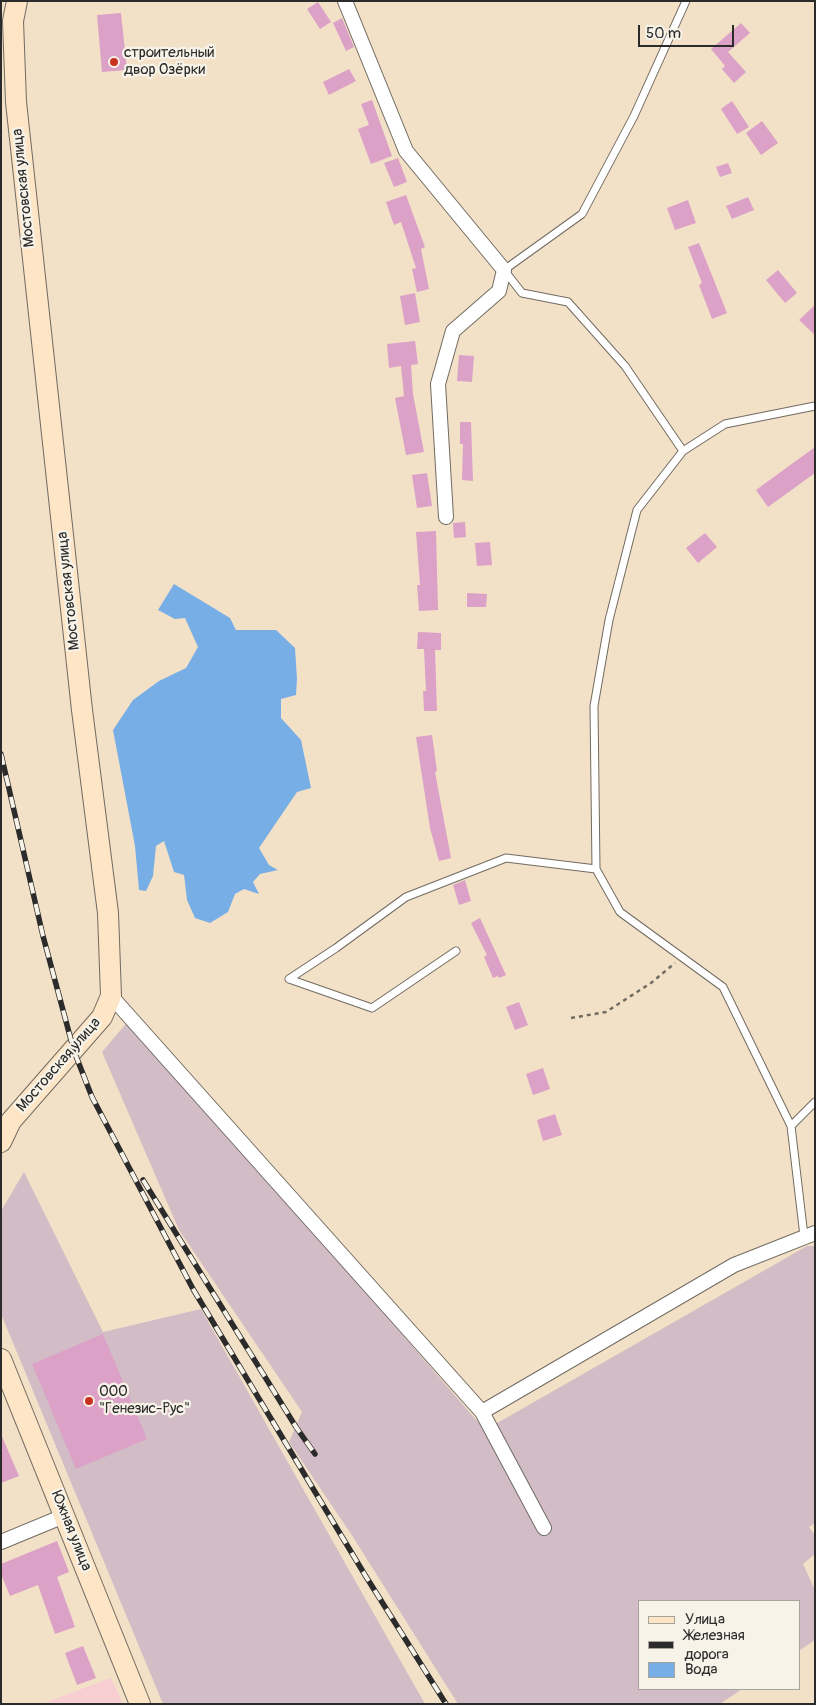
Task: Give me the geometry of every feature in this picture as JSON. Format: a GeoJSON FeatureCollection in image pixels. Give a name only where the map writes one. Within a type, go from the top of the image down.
{"type":"FeatureCollection","features":[{"type":"Feature","properties":{"kind":"street","name":"Мостовская улица"},"geometry":{"type":"LineString","coordinates":[[1,1142],[11,1121],[102,1017],[111,996],[108,913],[75,651],[16,102],[14,21],[16,1]]}},
{"type":"Feature","properties":{"kind":"street"},"geometry":{"type":"LineString","coordinates":[[345,1],[406,151],[504,270],[499,291],[453,331],[438,384],[446,517]]}},
{"type":"Feature","properties":{"kind":"street"},"geometry":{"type":"LineString","coordinates":[[111,996],[482,1412],[544,1528]]}},
{"type":"Feature","properties":{"kind":"street"},"geometry":{"type":"LineString","coordinates":[[482,1412],[734,1265],[809,1235]]}},
{"type":"Feature","properties":{"kind":"street","name":"Южная улица"},"geometry":{"type":"LineString","coordinates":[[1,1359],[10,1388],[140,1704]]}},
{"type":"Feature","properties":{"kind":"street"},"geometry":{"type":"LineString","coordinates":[[1,1542],[64,1516]]}},
{"type":"Feature","properties":{"kind":"lane"},"geometry":{"type":"LineString","coordinates":[[682,451],[625,366],[568,302],[522,293],[504,270],[582,214],[634,116],[686,1]]}},
{"type":"Feature","properties":{"kind":"lane"},"geometry":{"type":"LineString","coordinates":[[809,1235],[791,1126],[724,988],[620,912],[596,869],[594,706],[609,620],[637,510],[682,451],[725,424],[815,406]]}},
{"type":"Feature","properties":{"kind":"lane"},"geometry":{"type":"LineString","coordinates":[[456,951],[372,1008],[289,979],[336,948],[406,897],[506,858],[596,869]]}},
{"type":"Feature","properties":{"kind":"lane"},"geometry":{"type":"LineString","coordinates":[[791,1126],[815,1102]]}},
{"type":"Feature","properties":{"kind":"path"},"geometry":{"type":"LineString","coordinates":[[570,1018],[606,1012],[651,983],[682,957]]}},
{"type":"Feature","properties":{"kind":"shaded area"},"geometry":{"type":"Polygon","coordinates":[[[129,1020],[485,1430],[807,1246],[815,1246],[815,1523],[809,1527],[815,1535],[815,1554],[803,1564],[815,1590],[815,1640],[801,1649],[801,1600],[638,1600],[638,1690],[741,1690],[720,1704],[458,1704],[353,1537],[289,1442],[302,1412],[179,1230],[102,1052],[129,1020]]]}},
{"type":"Feature","properties":{"kind":"shaded area"},"geometry":{"type":"Polygon","coordinates":[[[24,1172],[103,1332],[201,1309],[425,1704],[163,1704],[1,1314],[1,1211],[24,1172]]]}},
{"type":"Feature","properties":{"kind":"shaded area"},"geometry":{"type":"Polygon","coordinates":[[[111,1678],[123,1704],[41,1704],[111,1678]]]}},
{"type":"Feature","properties":{"kind":"water"},"geometry":{"type":"Polygon","coordinates":[[[174,584],[230,618],[236,630],[276,630],[295,648],[296,695],[281,699],[281,718],[301,740],[311,788],[297,792],[259,848],[269,865],[278,870],[260,874],[253,882],[259,894],[244,889],[235,894],[228,912],[210,923],[195,918],[187,900],[184,875],[174,872],[164,841],[156,846],[153,876],[146,891],[139,890],[135,846],[113,730],[133,700],[159,681],[186,668],[198,647],[185,618],[175,619],[158,610],[174,584]]]}},
{"type":"Feature","properties":{"kind":"building"},"geometry":{"type":"Polygon","coordinates":[[[318,2],[331,22],[320,29],[307,9],[318,2]]]}},
{"type":"Feature","properties":{"kind":"building"},"geometry":{"type":"Polygon","coordinates":[[[121,13],[127,70],[102,72],[97,15],[121,13]]]}},
{"type":"Feature","properties":{"kind":"building"},"geometry":{"type":"Polygon","coordinates":[[[342,18],[354,47],[346,51],[333,23],[342,18]]]}},
{"type":"Feature","properties":{"kind":"building"},"geometry":{"type":"Polygon","coordinates":[[[741,23],[750,33],[728,52],[746,72],[734,83],[722,69],[725,66],[711,49],[741,23]]]}},
{"type":"Feature","properties":{"kind":"building"},"geometry":{"type":"Polygon","coordinates":[[[349,69],[356,81],[329,95],[323,82],[349,69]]]}},
{"type":"Feature","properties":{"kind":"building"},"geometry":{"type":"Polygon","coordinates":[[[372,100],[392,156],[371,164],[358,129],[369,125],[361,104],[372,100]]]}},
{"type":"Feature","properties":{"kind":"building"},"geometry":{"type":"Polygon","coordinates":[[[732,101],[749,127],[737,134],[721,109],[732,101]]]}},
{"type":"Feature","properties":{"kind":"building"},"geometry":{"type":"Polygon","coordinates":[[[762,121],[778,143],[761,155],[746,133],[762,121]]]}},
{"type":"Feature","properties":{"kind":"building"},"geometry":{"type":"Polygon","coordinates":[[[398,158],[407,182],[394,187],[384,163],[398,158]]]}},
{"type":"Feature","properties":{"kind":"building"},"geometry":{"type":"Polygon","coordinates":[[[728,163],[732,173],[720,177],[716,167],[728,163]]]}},
{"type":"Feature","properties":{"kind":"building"},"geometry":{"type":"Polygon","coordinates":[[[406,195],[425,247],[421,249],[429,289],[417,292],[412,269],[416,268],[401,222],[394,225],[386,202],[406,195]]]}},
{"type":"Feature","properties":{"kind":"building"},"geometry":{"type":"Polygon","coordinates":[[[748,197],[754,210],[732,219],[726,206],[748,197]]]}},
{"type":"Feature","properties":{"kind":"building"},"geometry":{"type":"Polygon","coordinates":[[[688,200],[696,223],[675,230],[667,208],[688,200]]]}},
{"type":"Feature","properties":{"kind":"building"},"geometry":{"type":"Polygon","coordinates":[[[699,243],[727,313],[712,319],[699,285],[702,283],[688,247],[699,243]]]}},
{"type":"Feature","properties":{"kind":"building"},"geometry":{"type":"Polygon","coordinates":[[[778,270],[797,293],[785,303],[766,280],[778,270]]]}},
{"type":"Feature","properties":{"kind":"building"},"geometry":{"type":"Polygon","coordinates":[[[415,293],[420,322],[405,325],[400,296],[415,293]]]}},
{"type":"Feature","properties":{"kind":"building"},"geometry":{"type":"Polygon","coordinates":[[[815,305],[815,335],[799,320],[815,305]]]}},
{"type":"Feature","properties":{"kind":"building"},"geometry":{"type":"Polygon","coordinates":[[[415,341],[418,364],[411,365],[413,394],[424,452],[406,455],[395,398],[404,396],[401,366],[389,368],[387,344],[415,341]]]}},
{"type":"Feature","properties":{"kind":"building"},"geometry":{"type":"Polygon","coordinates":[[[459,355],[474,356],[472,382],[457,381],[459,355]]]}},
{"type":"Feature","properties":{"kind":"building"},"geometry":{"type":"Polygon","coordinates":[[[460,422],[471,422],[473,481],[462,480],[463,444],[460,444],[460,422]]]}},
{"type":"Feature","properties":{"kind":"building"},"geometry":{"type":"Polygon","coordinates":[[[815,447],[815,473],[768,507],[756,490],[815,447]]]}},
{"type":"Feature","properties":{"kind":"building"},"geometry":{"type":"Polygon","coordinates":[[[427,473],[432,506],[417,508],[412,475],[427,473]]]}},
{"type":"Feature","properties":{"kind":"building"},"geometry":{"type":"Polygon","coordinates":[[[465,522],[466,537],[454,538],[453,523],[465,522]]]}},
{"type":"Feature","properties":{"kind":"building"},"geometry":{"type":"Polygon","coordinates":[[[436,531],[438,610],[419,611],[417,585],[420,585],[416,532],[436,531]]]}},
{"type":"Feature","properties":{"kind":"building"},"geometry":{"type":"Polygon","coordinates":[[[705,533],[717,547],[698,563],[686,548],[705,533]]]}},
{"type":"Feature","properties":{"kind":"building"},"geometry":{"type":"Polygon","coordinates":[[[490,542],[492,565],[477,566],[475,543],[490,542]]]}},
{"type":"Feature","properties":{"kind":"building"},"geometry":{"type":"Polygon","coordinates":[[[467,593],[487,594],[486,607],[467,607],[467,593]]]}},
{"type":"Feature","properties":{"kind":"building"},"geometry":{"type":"Polygon","coordinates":[[[418,632],[441,633],[441,650],[435,650],[437,711],[424,711],[423,691],[426,691],[424,649],[417,649],[418,632]]]}},
{"type":"Feature","properties":{"kind":"building"},"geometry":{"type":"Polygon","coordinates":[[[432,735],[437,771],[435,772],[451,858],[439,861],[430,828],[416,737],[432,735]]]}},
{"type":"Feature","properties":{"kind":"building"},"geometry":{"type":"Polygon","coordinates":[[[465,880],[471,901],[459,905],[453,885],[465,880]]]}},
{"type":"Feature","properties":{"kind":"building"},"geometry":{"type":"Polygon","coordinates":[[[480,918],[506,975],[499,978],[498,976],[493,978],[484,957],[487,955],[471,923],[480,918]]]}},
{"type":"Feature","properties":{"kind":"building"},"geometry":{"type":"Polygon","coordinates":[[[519,1002],[528,1025],[515,1030],[506,1007],[519,1002]]]}},
{"type":"Feature","properties":{"kind":"building"},"geometry":{"type":"Polygon","coordinates":[[[543,1068],[550,1089],[533,1095],[526,1074],[543,1068]]]}},
{"type":"Feature","properties":{"kind":"building"},"geometry":{"type":"Polygon","coordinates":[[[555,1114],[562,1135],[543,1141],[537,1120],[555,1114]]]}},
{"type":"Feature","properties":{"kind":"building","name":"ООО \"Генезис-Рус\""},"geometry":{"type":"Polygon","coordinates":[[[103,1334],[147,1439],[76,1469],[32,1364],[103,1334]]]}},
{"type":"Feature","properties":{"kind":"building"},"geometry":{"type":"Polygon","coordinates":[[[1,1434],[19,1476],[1,1483],[1,1434]]]}},
{"type":"Feature","properties":{"kind":"building"},"geometry":{"type":"Polygon","coordinates":[[[57,1541],[69,1572],[57,1577],[75,1627],[55,1634],[38,1585],[10,1596],[1,1574],[1,1564],[57,1541]]]}},
{"type":"Feature","properties":{"kind":"building"},"geometry":{"type":"Polygon","coordinates":[[[83,1646],[96,1678],[77,1685],[65,1653],[83,1646]]]}},
{"type":"Feature","properties":{"kind":"railway"},"geometry":{"type":"LineString","coordinates":[[1,754],[43,936],[74,1051],[92,1097],[193,1289],[365,1575],[446,1704]]}},
{"type":"Feature","properties":{"kind":"railway"},"geometry":{"type":"LineString","coordinates":[[143,1180],[296,1427],[315,1454]]}},
{"type":"Feature","properties":{"kind":"place","name":"строительный двор Озёрки"},"geometry":{"type":"Point","coordinates":[114,62]}},
{"type":"Feature","properties":{"kind":"place","name":"ООО \"Генезис-Рус\""},"geometry":{"type":"Point","coordinates":[89,1401]}}]}
